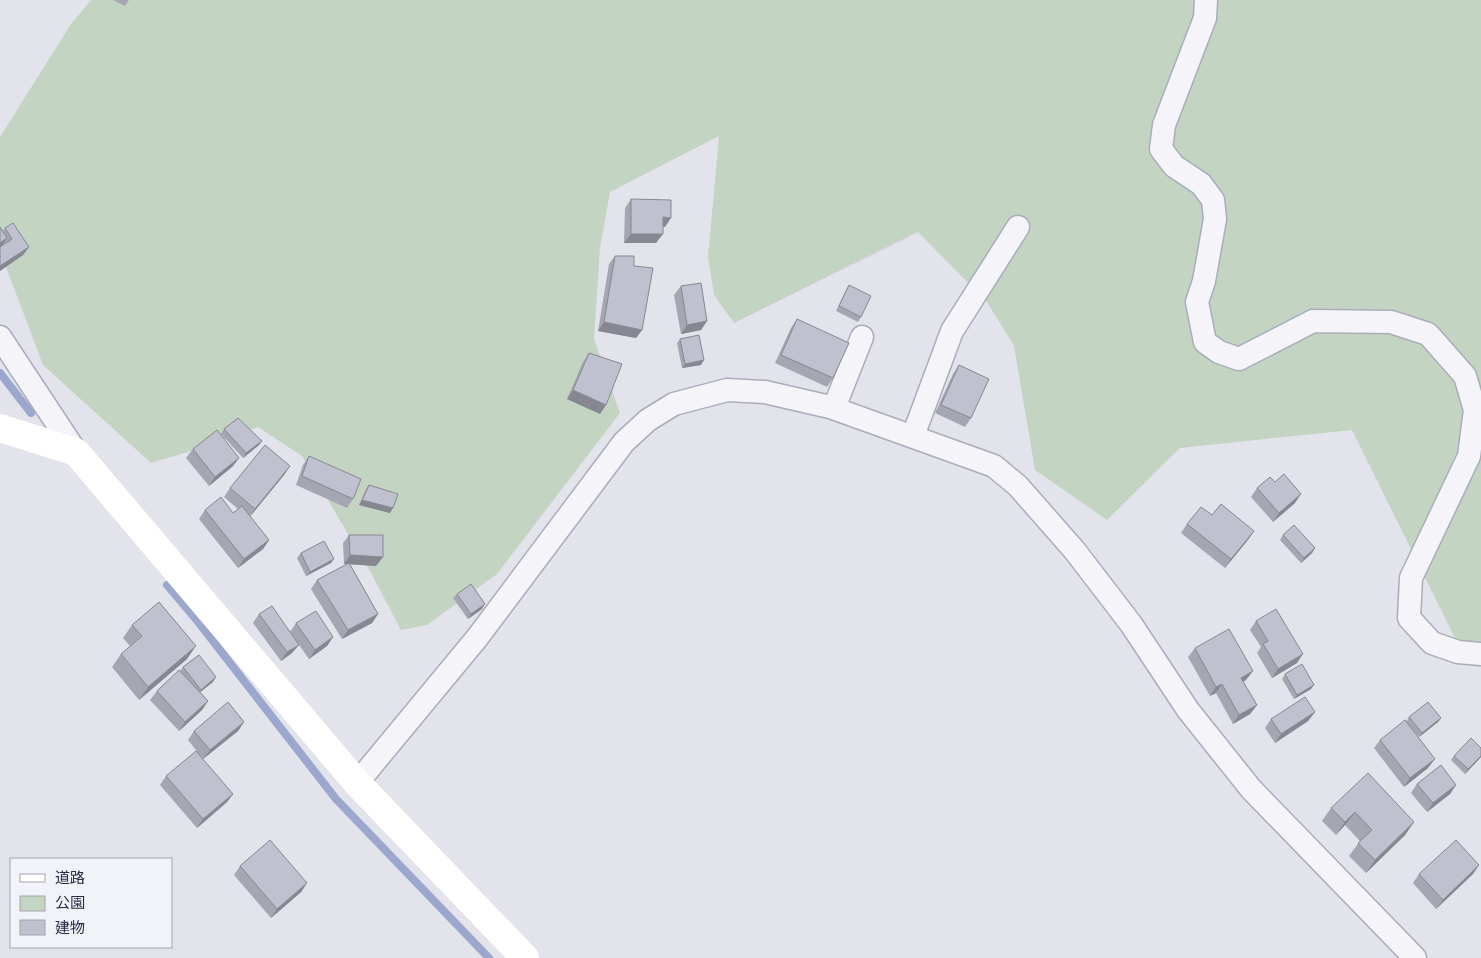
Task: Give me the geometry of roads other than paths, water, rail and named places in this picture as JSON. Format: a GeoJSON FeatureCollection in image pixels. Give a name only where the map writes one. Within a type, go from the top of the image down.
{"type":"FeatureCollection","features":[{"type":"Feature","properties":{"kind":"street"},"geometry":{"type":"LineString","coordinates":[[1206,0],[1205,18],[1164,125],[1161,150],[1174,166],[1201,184],[1213,200],[1215,219],[1204,281],[1197,302],[1205,342],[1219,352],[1239,359],[1313,321],[1391,322],[1428,334],[1465,376],[1475,410],[1469,456],[1411,578],[1409,618],[1432,643],[1458,652],[1481,654]]}},
{"type":"Feature","properties":{"kind":"street"},"geometry":{"type":"LineString","coordinates":[[913,436],[952,331],[1018,227]]}},
{"type":"Feature","properties":{"kind":"street"},"geometry":{"type":"LineString","coordinates":[[0,337],[76,452],[357,783],[525,958]]}},
{"type":"Feature","properties":{"kind":"street"},"geometry":{"type":"LineString","coordinates":[[834,408],[862,337]]}},
{"type":"Feature","properties":{"kind":"street"},"geometry":{"type":"LineString","coordinates":[[357,783],[477,638],[624,442],[648,420],[674,404],[727,390],[765,392],[834,408],[994,466],[1018,486],[1075,551],[1131,624],[1188,710],[1251,789],[1414,958]]}},
{"type":"Feature","properties":{"kind":"street"},"geometry":{"type":"LineString","coordinates":[[0,428],[76,452]]}},
{"type":"Feature","properties":{"kind":"waterway"},"geometry":{"type":"LineString","coordinates":[[0,373],[31,413]]}},
{"type":"Feature","properties":{"kind":"waterway"},"geometry":{"type":"LineString","coordinates":[[167,585],[199,623],[336,799],[489,958]]}}]}
